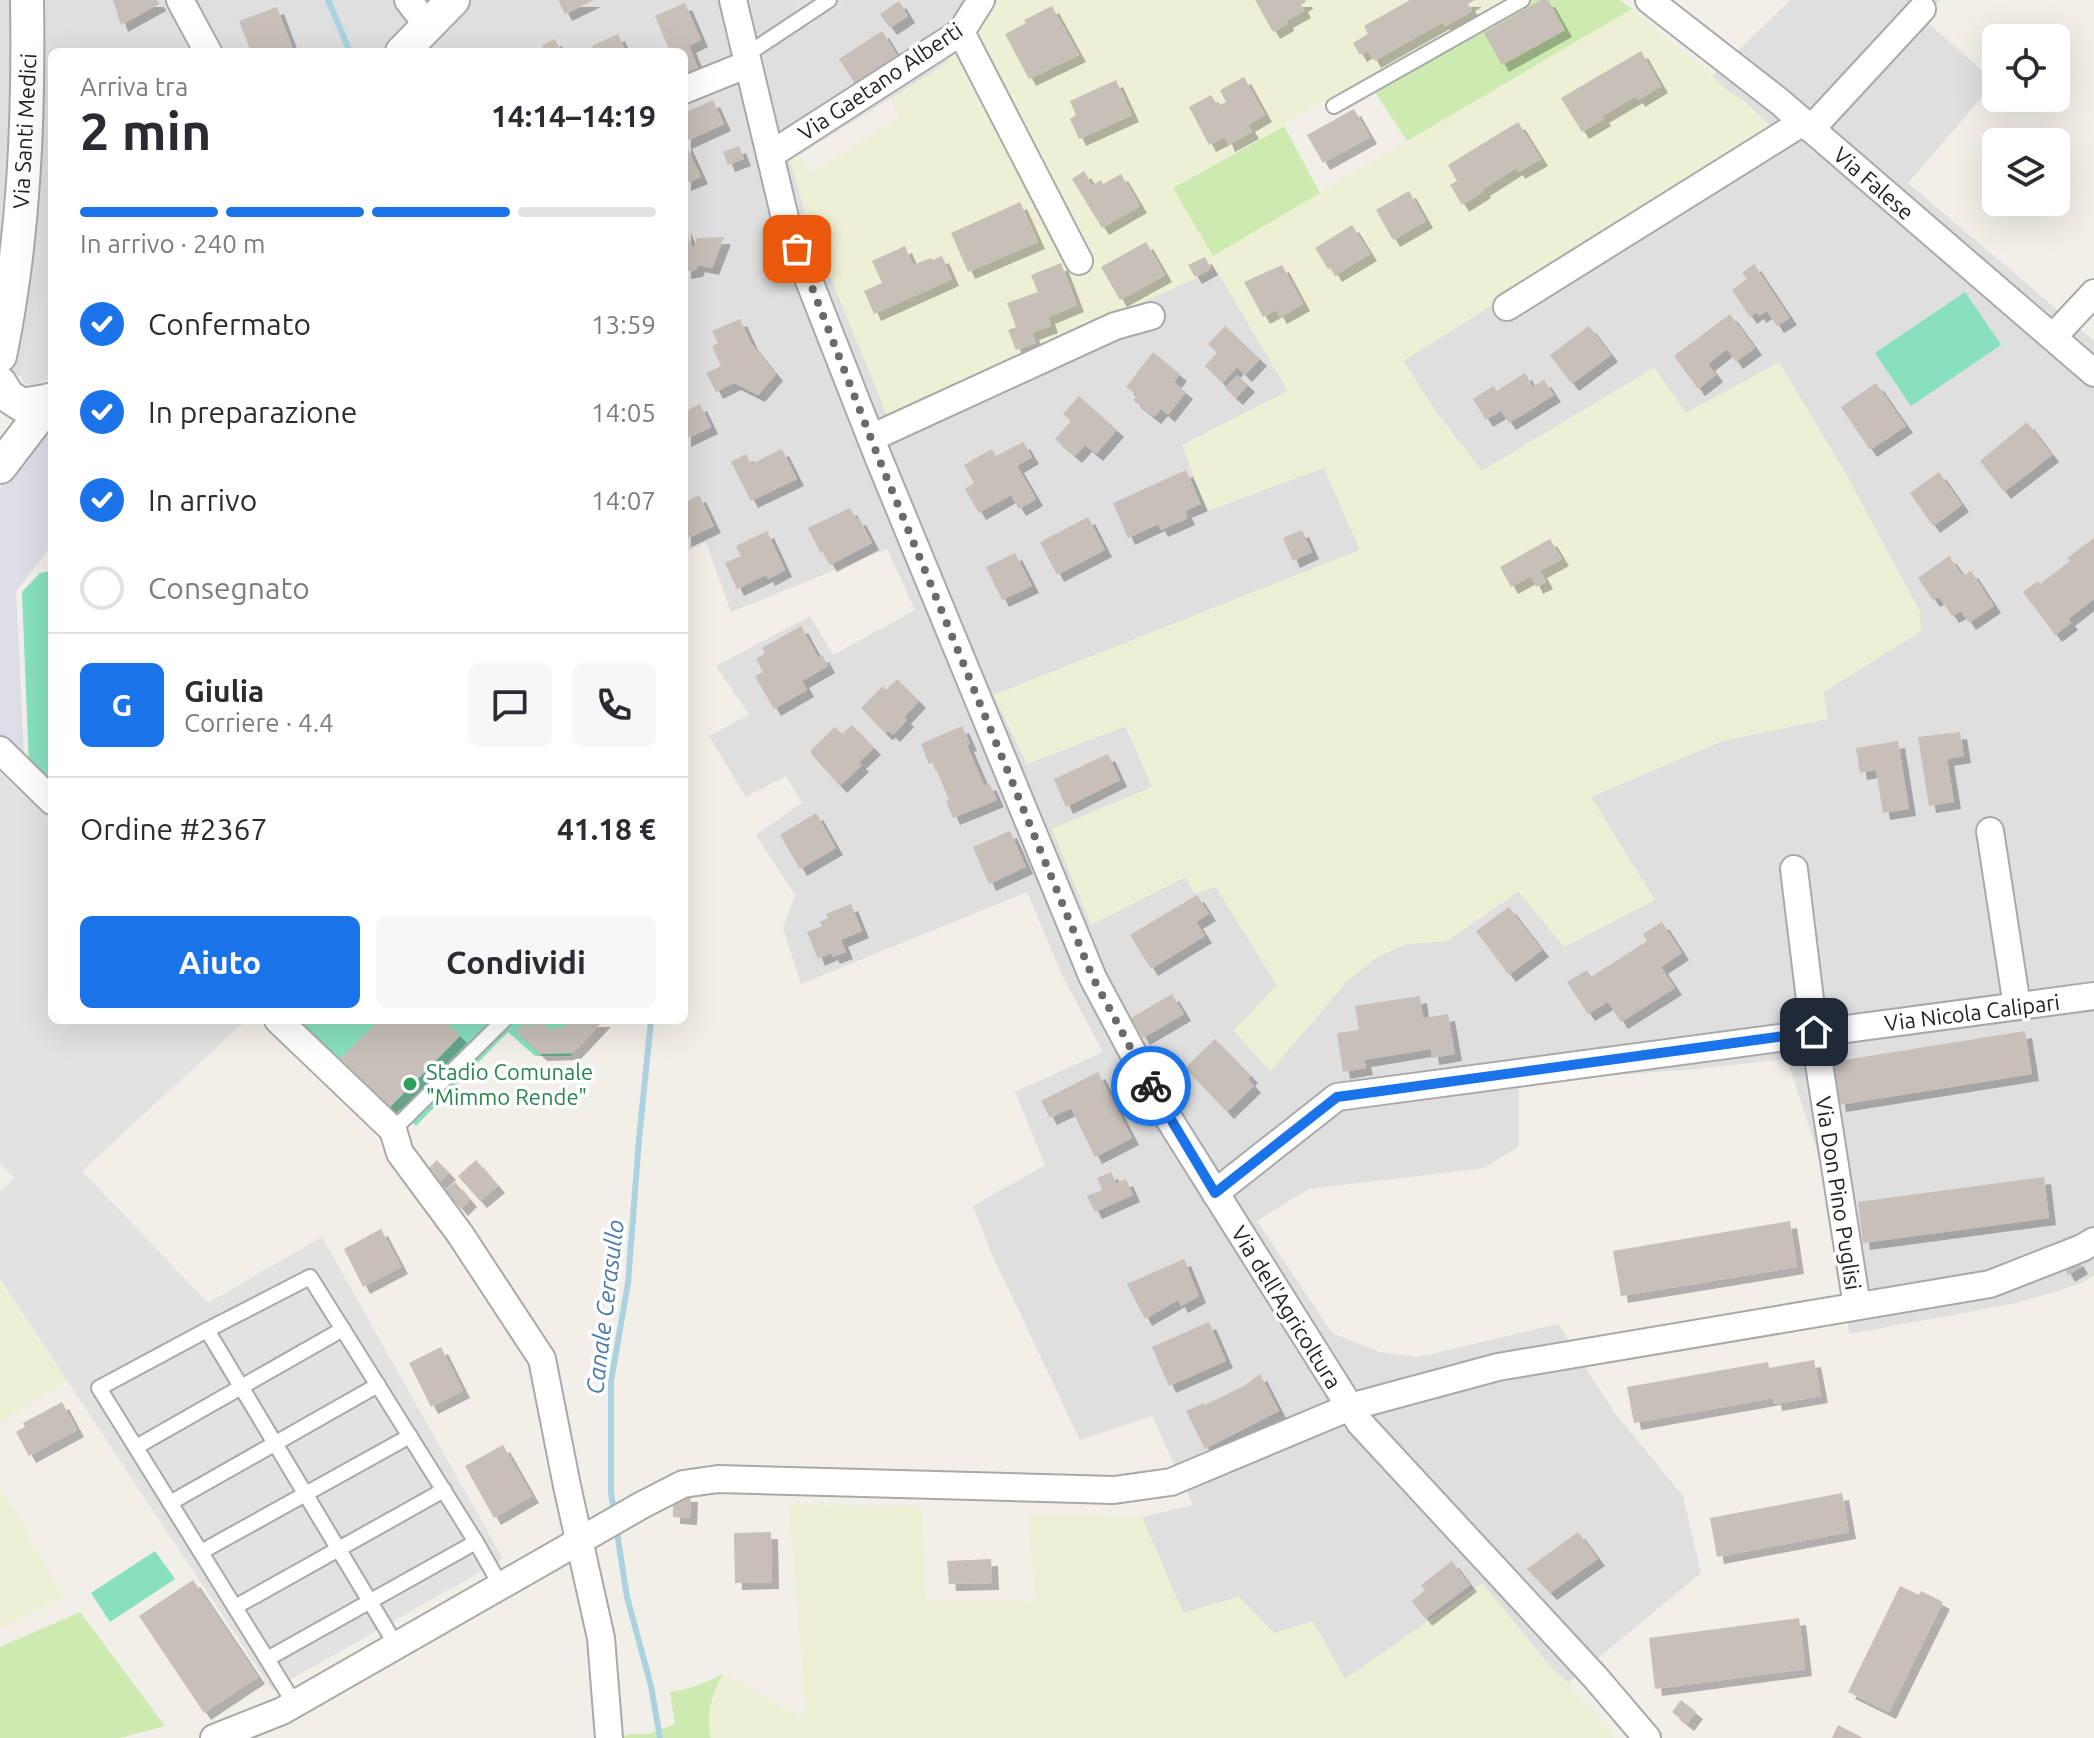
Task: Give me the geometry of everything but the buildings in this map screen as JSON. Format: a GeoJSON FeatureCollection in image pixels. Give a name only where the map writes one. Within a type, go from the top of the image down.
{"type":"FeatureCollection","features":[{"type":"Feature","properties":{"kind":"street","name":"Via Santi Medici"},"geometry":{"type":"LineString","coordinates":[[0,356],[11,304],[9,232],[28,66],[27,0]]}},
{"type":"Feature","properties":{"kind":"street"},"geometry":{"type":"LineString","coordinates":[[180,0],[206,48]]}},
{"type":"Feature","properties":{"kind":"street"},"geometry":{"type":"LineString","coordinates":[[408,0],[428,26]]}},
{"type":"Feature","properties":{"kind":"street"},"geometry":{"type":"LineString","coordinates":[[406,48],[453,0]]}},
{"type":"Feature","properties":{"kind":"street","name":"Via dell'Agricoltura"},"geometry":{"type":"LineString","coordinates":[[733,0],[786,222],[871,438],[1093,978],[1164,1111],[1360,1423],[1595,1677],[1647,1738]]}},
{"type":"Feature","properties":{"kind":"street","name":"Via Gaetano Alberti"},"geometry":{"type":"LineString","coordinates":[[770,155],[961,32],[981,0]]}},
{"type":"Feature","properties":{"kind":"street","name":"Via Falese"},"geometry":{"type":"LineString","coordinates":[[1649,0],[1807,126],[2094,373]]}},
{"type":"Feature","properties":{"kind":"street"},"geometry":{"type":"LineString","coordinates":[[1507,307],[1807,126],[1922,9]]}},
{"type":"Feature","properties":{"kind":"street"},"geometry":{"type":"LineString","coordinates":[[961,32],[1079,261]]}},
{"type":"Feature","properties":{"kind":"street"},"geometry":{"type":"LineString","coordinates":[[688,88],[747,59]]}},
{"type":"Feature","properties":{"kind":"street"},"geometry":{"type":"LineString","coordinates":[[2053,337],[2094,293]]}},
{"type":"Feature","properties":{"kind":"street"},"geometry":{"type":"LineString","coordinates":[[871,438],[1115,326],[1151,316]]}},
{"type":"Feature","properties":{"kind":"street"},"geometry":{"type":"LineString","coordinates":[[0,383],[8,396],[22,405],[48,401]]}},
{"type":"Feature","properties":{"kind":"street"},"geometry":{"type":"LineString","coordinates":[[4,449],[10,425],[48,402]]}},
{"type":"Feature","properties":{"kind":"street"},"geometry":{"type":"LineString","coordinates":[[0,750],[48,797]]}},
{"type":"Feature","properties":{"kind":"street"},"geometry":{"type":"LineString","coordinates":[[1990,831],[2017,1006]]}},
{"type":"Feature","properties":{"kind":"street","name":"Via Don Pino Puglisi"},"geometry":{"type":"LineString","coordinates":[[1794,869],[1814,1032],[1857,1306]]}},
{"type":"Feature","properties":{"kind":"street","name":"Via Nicola Calipari"},"geometry":{"type":"LineString","coordinates":[[1215,1193],[1337,1097],[2094,996]]}},
{"type":"Feature","properties":{"kind":"street"},"geometry":{"type":"LineString","coordinates":[[282,1024],[393,1130],[400,1153],[460,1234],[542,1359],[601,1638],[609,1738]]}},
{"type":"Feature","properties":{"kind":"street"},"geometry":{"type":"LineString","coordinates":[[214,1738],[282,1711],[683,1484],[718,1479],[1114,1490],[1171,1482],[1350,1407],[1498,1367],[1990,1284],[2094,1241]]}},
{"type":"Feature","properties":{"kind":"lane"},"geometry":{"type":"LineString","coordinates":[[1334,106],[1522,0]]}},
{"type":"Feature","properties":{"kind":"lane"},"geometry":{"type":"LineString","coordinates":[[747,59],[825,1]]}},
{"type":"Feature","properties":{"kind":"lane"},"geometry":{"type":"LineString","coordinates":[[393,1130],[500,1024]]}},
{"type":"Feature","properties":{"kind":"lane"},"geometry":{"type":"LineString","coordinates":[[294,1703],[99,1388],[310,1277],[501,1586]]}},
{"type":"Feature","properties":{"kind":"lane"},"geometry":{"type":"LineString","coordinates":[[136,1447],[343,1329]]}},
{"type":"Feature","properties":{"kind":"lane"},"geometry":{"type":"LineString","coordinates":[[207,1330],[396,1645]]}},
{"type":"Feature","properties":{"kind":"lane"},"geometry":{"type":"LineString","coordinates":[[170,1503],[378,1385]]}},
{"type":"Feature","properties":{"kind":"lane"},"geometry":{"type":"LineString","coordinates":[[201,1552],[410,1436]]}},
{"type":"Feature","properties":{"kind":"lane"},"geometry":{"type":"LineString","coordinates":[[235,1607],[444,1490]]}},
{"type":"Feature","properties":{"kind":"lane"},"geometry":{"type":"LineString","coordinates":[[267,1659],[476,1542]]}},
{"type":"Feature","properties":{"kind":"shaded area"},"geometry":{"type":"Polygon","coordinates":[[[0,0],[998,0],[979,31],[942,66],[790,161],[807,219],[888,417],[1216,269],[1288,391],[1183,445],[1208,511],[1324,467],[1360,550],[994,695],[1027,764],[1125,726],[1153,787],[1053,829],[1091,925],[1185,877],[1216,887],[1277,985],[1270,1071],[1347,981],[1377,957],[1406,944],[1447,941],[1519,891],[1654,900],[1590,797],[1722,741],[1827,719],[1823,692],[1920,631],[1686,413],[1654,368],[1482,471],[1436,412],[1403,360],[1729,157],[1770,127],[1712,76],[1790,0],[1939,0],[1925,20],[1982,70],[1982,97],[1908,183],[2094,341],[2094,1275],[2082,1283],[2017,1303],[1849,1334],[1832,1197],[1787,1059],[1519,1082],[1519,1146],[1484,1168],[1309,1189],[1257,1221],[1332,1333],[1380,1352],[1419,1357],[1558,1324],[1614,1412],[1683,1496],[1701,1573],[1568,1683],[1550,1666],[1345,1679],[1274,1633],[1239,1597],[1183,1613],[1142,1517],[1193,1505],[1152,1416],[1080,1440],[990,1250],[973,1206],[1045,1165],[1015,1092],[1103,1052],[1063,977],[1027,892],[801,984],[783,928],[795,895],[756,835],[802,803],[786,776],[746,797],[709,736],[749,715],[716,666],[810,616],[833,655],[915,610],[887,549],[731,612],[706,542],[688,551],[688,48],[48,48],[48,298],[35,303],[21,376],[0,368],[0,0]]]}},
{"type":"Feature","properties":{"kind":"shaded area"},"geometry":{"type":"Polygon","coordinates":[[[791,0],[849,0],[808,26],[791,0]]]}},
{"type":"Feature","properties":{"kind":"shaded area"},"geometry":{"type":"Polygon","coordinates":[[[48,298],[48,380],[32,385],[23,382],[21,376],[35,303],[48,298]]]}},
{"type":"Feature","properties":{"kind":"shaded area"},"geometry":{"type":"Polygon","coordinates":[[[48,432],[48,550],[16,591],[24,756],[0,735],[0,488],[48,432]]]}},
{"type":"Feature","properties":{"kind":"shaded area"},"geometry":{"type":"Polygon","coordinates":[[[0,772],[48,818],[48,1024],[242,1024],[82,1171],[208,1303],[322,1237],[503,1559],[272,1690],[0,1279],[0,1191],[14,1178],[0,1163],[0,772]]]}},
{"type":"Feature","properties":{"kind":"green space"},"geometry":{"type":"Polygon","coordinates":[[[998,0],[1505,0],[1173,187],[1213,255],[1632,9],[1771,127],[1729,157],[1403,361],[1436,412],[1482,471],[1654,368],[1686,413],[1779,362],[1845,472],[1920,612],[1921,631],[1824,692],[1827,719],[1722,741],[1591,797],[1655,900],[1564,947],[1518,891],[1447,941],[1406,944],[1377,957],[1347,981],[1270,1072],[1234,1030],[1277,985],[1216,887],[1195,894],[1185,877],[1091,925],[1052,829],[1152,787],[1126,726],[1027,764],[994,695],[1360,550],[1324,468],[1207,511],[1182,445],[1288,391],[1216,269],[888,418],[807,219],[790,161],[799,155],[810,174],[899,118],[891,98],[942,66],[979,31],[998,0]]]}},
{"type":"Feature","properties":{"kind":"green space"},"geometry":{"type":"Polygon","coordinates":[[[1505,0],[1620,0],[1632,9],[1407,141],[1366,78],[1505,0]]]}},
{"type":"Feature","properties":{"kind":"green space"},"geometry":{"type":"Polygon","coordinates":[[[1284,126],[1320,193],[1213,256],[1173,188],[1284,126]]]}},
{"type":"Feature","properties":{"kind":"green space"},"geometry":{"type":"Polygon","coordinates":[[[1965,292],[2001,345],[1911,406],[1875,353],[1965,292]]]}},
{"type":"Feature","properties":{"kind":"green space"},"geometry":{"type":"Polygon","coordinates":[[[48,572],[48,784],[29,767],[22,592],[40,573],[48,572]]]}},
{"type":"Feature","properties":{"kind":"green space","name":"Stadio Comunale \"Mimmo Rende\""},"geometry":{"type":"Polygon","coordinates":[[[301,1024],[599,1024],[570,1056],[535,1056],[508,1032],[416,1126],[400,1109],[395,1114],[301,1024]]]}},
{"type":"Feature","properties":{"kind":"green space"},"geometry":{"type":"Polygon","coordinates":[[[0,1279],[66,1380],[0,1423],[0,1279]]]}},
{"type":"Feature","properties":{"kind":"green space"},"geometry":{"type":"Polygon","coordinates":[[[0,1488],[64,1597],[2,1627],[0,1623],[0,1488]]]}},
{"type":"Feature","properties":{"kind":"green space"},"geometry":{"type":"Polygon","coordinates":[[[789,1504],[921,1507],[926,1600],[1035,1601],[1028,1515],[1142,1517],[1183,1613],[1239,1597],[1274,1633],[1313,1621],[1345,1679],[1482,1583],[1550,1666],[1615,1738],[711,1738],[707,1724],[715,1689],[723,1674],[806,1719],[789,1504]]]}},
{"type":"Feature","properties":{"kind":"green space"},"geometry":{"type":"Polygon","coordinates":[[[155,1551],[175,1579],[110,1622],[91,1593],[155,1551]]]}},
{"type":"Feature","properties":{"kind":"green space"},"geometry":{"type":"Polygon","coordinates":[[[80,1612],[165,1726],[120,1738],[0,1738],[0,1647],[80,1612]]]}},
{"type":"Feature","properties":{"kind":"green space"},"geometry":{"type":"Polygon","coordinates":[[[723,1674],[711,1705],[711,1738],[617,1738],[648,1734],[675,1724],[670,1692],[723,1674]]]}},
{"type":"Feature","properties":{"kind":"waterway","name":"Canale Cerasullo"},"geometry":{"type":"LineString","coordinates":[[328,0],[348,48]]}},
{"type":"Feature","properties":{"kind":"waterway","name":"Canale Cerasullo"},"geometry":{"type":"LineString","coordinates":[[614,1511],[611,1493],[611,1381],[628,1283],[651,1024]]}},
{"type":"Feature","properties":{"kind":"waterway","name":"Canale Cerasullo"},"geometry":{"type":"LineString","coordinates":[[616,1526],[627,1597],[651,1686],[660,1738]]}},
{"type":"Feature","properties":{"kind":"way so far"},"geometry":{"type":"LineString","coordinates":[[797,249],[879,459],[1093,978],[1151,1086]]}},
{"type":"Feature","properties":{"kind":"place","name":"Stadio Comunale \"Mimmo Rende\""},"geometry":{"type":"Point","coordinates":[410,1084]}},
{"type":"Feature","properties":{"kind":"route"},"geometry":{"type":"LineString","coordinates":[[1151,1086],[1215,1193],[1337,1097],[1814,1032]]}}]}
